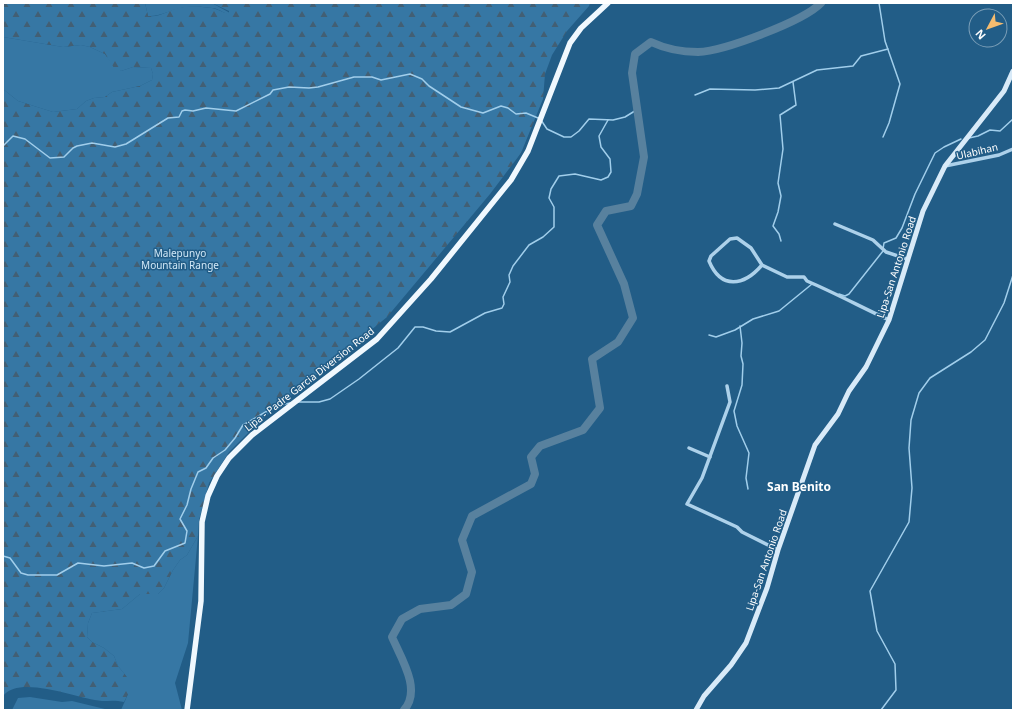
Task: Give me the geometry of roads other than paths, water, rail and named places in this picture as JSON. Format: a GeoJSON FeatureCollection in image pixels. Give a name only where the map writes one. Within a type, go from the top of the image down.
{"type":"FeatureCollection","features":[{"type":"Feature","properties":{"kind":"main road","name":"Lipa - Padre Garcia Diversion Road"},"geometry":{"type":"LineString","coordinates":[[187,710],[201,601],[202,522],[208,496],[217,476],[229,458],[252,435],[377,339],[430,279],[501,193],[521,164],[535,136],[570,43],[581,28],[608,3]]}},
{"type":"Feature","properties":{"kind":"main road","name":"Lipa-San Antonio Road"},"geometry":{"type":"LineString","coordinates":[[696,710],[704,696],[731,665],[746,643],[767,588],[778,550],[815,445],[838,414],[848,391],[866,367],[889,320],[923,211],[944,166],[1004,91],[1013,71]]}},
{"type":"Feature","properties":{"kind":"street","name":"Ulabihan"},"geometry":{"type":"LineString","coordinates":[[944,166],[999,155],[1013,149]]}},
{"type":"Feature","properties":{"kind":"street"},"geometry":{"type":"LineString","coordinates":[[836,224],[873,240],[886,252],[908,259]]}},
{"type":"Feature","properties":{"kind":"street"},"geometry":{"type":"LineString","coordinates":[[762,265],[752,276],[741,281],[728,281],[717,274],[709,261],[711,256],[730,239],[737,238],[751,248],[762,265],[787,277],[804,277],[807,281],[844,296],[850,302],[889,320]]}},
{"type":"Feature","properties":{"kind":"street"},"geometry":{"type":"LineString","coordinates":[[727,386],[730,402],[702,478],[687,504],[737,527],[742,532],[778,550]]}},
{"type":"Feature","properties":{"kind":"street"},"geometry":{"type":"LineString","coordinates":[[689,448],[710,457]]}},
{"type":"Feature","properties":{"kind":"waterway"},"geometry":{"type":"LineString","coordinates":[[404,710],[409,702],[411,693],[410,684],[408,674],[392,637],[402,619],[420,609],[451,605],[466,594],[472,572],[462,540],[472,516],[531,484],[535,474],[531,457],[540,446],[583,430],[600,408],[592,359],[618,342],[633,318],[624,284],[597,225],[606,211],[631,206],[637,194],[644,157],[632,73],[635,54],[651,42],[680,51],[692,52],[726,46],[744,41],[781,26],[812,10],[821,3]]}},
{"type":"Feature","properties":{"kind":"waterway"},"geometry":{"type":"LineString","coordinates":[[879,3],[885,41],[900,84],[889,123],[883,137]]}},
{"type":"Feature","properties":{"kind":"waterway"},"geometry":{"type":"LineString","coordinates":[[695,95],[710,89],[755,90],[779,88],[817,70],[853,66],[861,56],[888,49]]}},
{"type":"Feature","properties":{"kind":"waterway"},"geometry":{"type":"LineString","coordinates":[[3,146],[13,136],[25,139],[50,158],[64,157],[77,146],[92,143],[115,147],[126,144],[168,118],[179,117],[182,111],[185,110],[193,111],[206,108],[236,111],[270,94],[273,90],[289,87],[318,87],[354,77],[372,77],[381,80],[410,74],[422,79],[429,86],[461,107],[483,113],[501,106],[508,108],[516,114],[526,113],[538,118]]}},
{"type":"Feature","properties":{"kind":"waterway"},"geometry":{"type":"LineString","coordinates":[[781,241],[779,234],[773,226],[778,212],[781,196],[778,183],[783,149],[780,115],[796,105],[793,82]]}},
{"type":"Feature","properties":{"kind":"waterway"},"geometry":{"type":"LineString","coordinates":[[541,120],[547,129],[564,137],[571,137],[579,131],[589,119],[613,120],[625,117],[638,109]]}},
{"type":"Feature","properties":{"kind":"waterway"},"geometry":{"type":"LineString","coordinates":[[969,138],[978,136],[990,130],[1000,131],[1013,119]]}},
{"type":"Feature","properties":{"kind":"waterway"},"geometry":{"type":"LineString","coordinates":[[297,402],[319,402],[330,399],[359,379],[398,348],[415,327],[450,332],[485,313],[502,308],[504,304],[503,297],[510,282],[509,275],[513,266],[529,245],[543,237],[554,227],[554,207],[549,198],[551,189],[559,176],[575,174],[601,180],[608,177],[611,172],[610,159],[601,147],[599,136],[608,120]]}},
{"type":"Feature","properties":{"kind":"waterway"},"geometry":{"type":"LineString","coordinates":[[883,249],[884,243],[896,238],[902,228],[915,194],[935,153],[961,139]]}},
{"type":"Feature","properties":{"kind":"waterway"},"geometry":{"type":"LineString","coordinates":[[839,294],[845,296],[849,294],[883,251]]}},
{"type":"Feature","properties":{"kind":"waterway"},"geometry":{"type":"LineString","coordinates":[[881,710],[896,690],[895,664],[877,631],[870,591],[909,522],[912,488],[909,448],[911,420],[919,393],[930,378],[971,352],[985,340],[1004,303],[1013,275]]}},
{"type":"Feature","properties":{"kind":"waterway"},"geometry":{"type":"LineString","coordinates":[[709,335],[716,337],[735,330],[753,319],[779,311],[812,284]]}},
{"type":"Feature","properties":{"kind":"waterway"},"geometry":{"type":"LineString","coordinates":[[740,326],[742,343],[741,356],[743,364],[742,385],[734,411],[737,426],[749,453],[746,478],[748,489]]}},
{"type":"Feature","properties":{"kind":"waterway"},"geometry":{"type":"LineString","coordinates":[[3,556],[10,558],[21,573],[28,575],[57,575],[78,563],[104,566],[132,563],[144,568],[154,566],[165,551],[185,543],[187,531],[180,519],[187,505],[191,489],[198,472],[206,468],[213,458],[225,450],[243,425],[276,406],[290,403]]}},
{"type":"Feature","properties":{"kind":"district","name":"San Benito"},"geometry":{"type":"Point","coordinates":[799,486]}},
{"type":"Feature","properties":{"kind":"park label","name":"Malepunyo Mountain Range"},"geometry":{"type":"Point","coordinates":[180,258]}}]}
